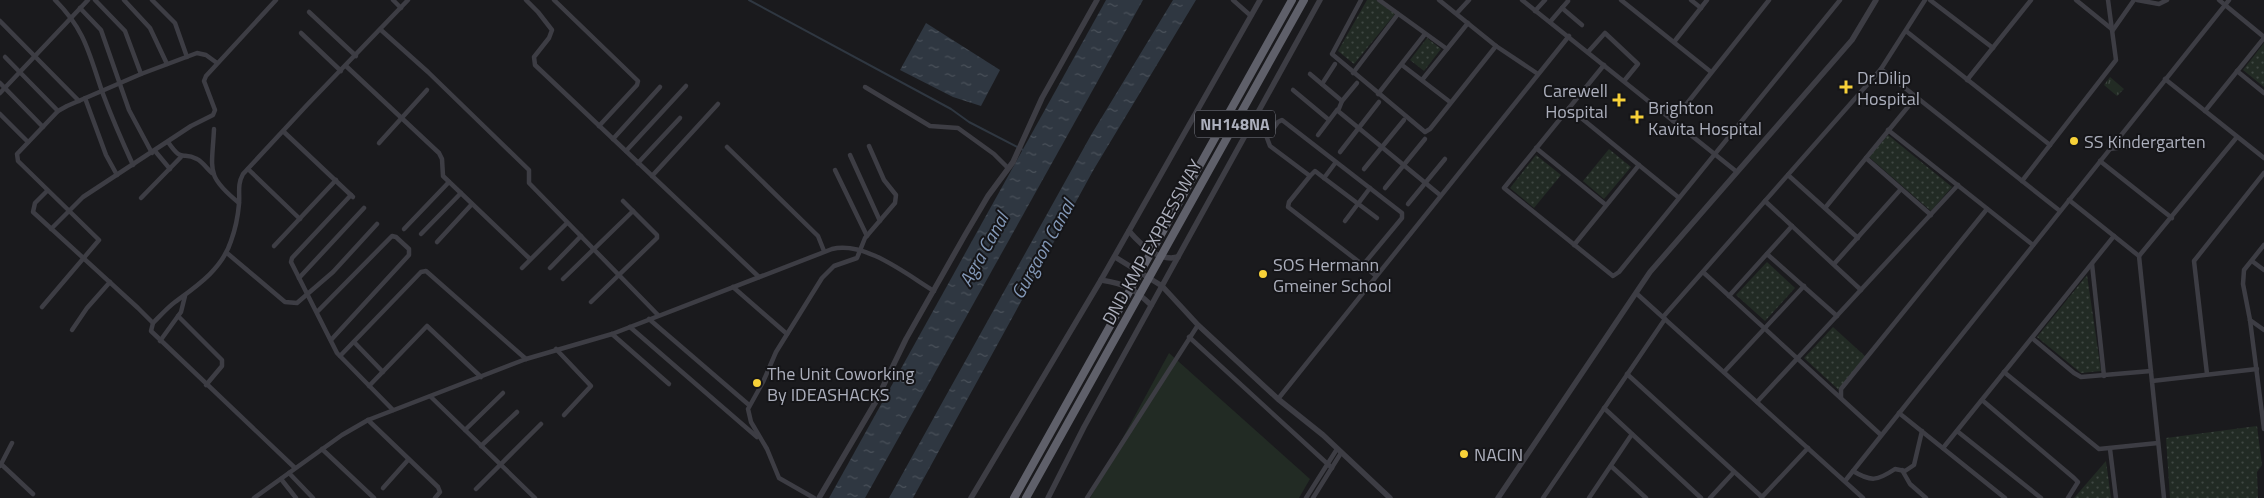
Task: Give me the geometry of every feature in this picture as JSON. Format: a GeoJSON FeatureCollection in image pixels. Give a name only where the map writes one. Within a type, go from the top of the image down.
{"type":"FeatureCollection","features":[{"type":"Feature","properties":{"kind":"highway","name":"DND KMP EXPRESSWAY"},"geometry":{"type":"LineString","coordinates":[[1014,498],[1292,0]]}},
{"type":"Feature","properties":{"kind":"highway","name":"DND KMP EXPRESSWAY"},"geometry":{"type":"LineString","coordinates":[[1026,498],[1304,0]]}},
{"type":"Feature","properties":{"kind":"street"},"geometry":{"type":"LineString","coordinates":[[55,0],[71,17],[83,35],[102,91],[132,165]]}},
{"type":"Feature","properties":{"kind":"street"},"geometry":{"type":"LineString","coordinates":[[0,93],[88,0]]}},
{"type":"Feature","properties":{"kind":"street"},"geometry":{"type":"LineString","coordinates":[[95,0],[125,31],[141,74]]}},
{"type":"Feature","properties":{"kind":"street"},"geometry":{"type":"LineString","coordinates":[[124,0],[150,28],[167,64]]}},
{"type":"Feature","properties":{"kind":"street"},"geometry":{"type":"LineString","coordinates":[[152,0],[175,23],[187,57]]}},
{"type":"Feature","properties":{"kind":"street"},"geometry":{"type":"LineString","coordinates":[[51,229],[68,211],[117,174],[214,113],[204,81],[217,63],[276,0]]}},
{"type":"Feature","properties":{"kind":"street"},"geometry":{"type":"LineString","coordinates":[[393,0],[401,8]]}},
{"type":"Feature","properties":{"kind":"street"},"geometry":{"type":"LineString","coordinates":[[295,468],[150,330],[153,323],[173,303],[185,296],[209,275],[227,253],[239,203],[239,183],[248,170],[284,132],[307,104],[356,56],[408,0]]}},
{"type":"Feature","properties":{"kind":"street"},"geometry":{"type":"LineString","coordinates":[[526,0],[552,30],[549,38],[534,57],[533,62],[758,277]]}},
{"type":"Feature","properties":{"kind":"street"},"geometry":{"type":"LineString","coordinates":[[554,0],[638,81],[637,85],[599,126]]}},
{"type":"Feature","properties":{"kind":"street"},"geometry":{"type":"LineString","coordinates":[[819,498],[879,396],[898,355],[988,196],[1013,162],[1042,98],[1097,0]]}},
{"type":"Feature","properties":{"kind":"street"},"geometry":{"type":"LineString","coordinates":[[1233,0],[1251,16]]}},
{"type":"Feature","properties":{"kind":"street"},"geometry":{"type":"LineString","coordinates":[[971,498],[1102,280],[1260,0]]}},
{"type":"Feature","properties":{"kind":"street"},"geometry":{"type":"LineString","coordinates":[[1048,498],[1151,305],[1320,0]]}},
{"type":"Feature","properties":{"kind":"street"},"geometry":{"type":"LineString","coordinates":[[1361,0],[1332,52],[1334,57],[1426,132],[1496,46]]}},
{"type":"Feature","properties":{"kind":"street"},"geometry":{"type":"LineString","coordinates":[[1379,0],[1447,49]]}},
{"type":"Feature","properties":{"kind":"street"},"geometry":{"type":"LineString","coordinates":[[1439,0],[1496,46],[1538,74]]}},
{"type":"Feature","properties":{"kind":"street"},"geometry":{"type":"LineString","coordinates":[[1457,13],[1469,0]]}},
{"type":"Feature","properties":{"kind":"street"},"geometry":{"type":"LineString","coordinates":[[1522,0],[1737,172]]}},
{"type":"Feature","properties":{"kind":"street"},"geometry":{"type":"LineString","coordinates":[[1535,11],[1545,0]]}},
{"type":"Feature","properties":{"kind":"street"},"geometry":{"type":"LineString","coordinates":[[1621,0],[1711,72]]}},
{"type":"Feature","properties":{"kind":"street"},"geometry":{"type":"LineString","coordinates":[[1691,0],[1701,8]]}},
{"type":"Feature","properties":{"kind":"street"},"geometry":{"type":"LineString","coordinates":[[1674,42],[1707,0]]}},
{"type":"Feature","properties":{"kind":"street"},"geometry":{"type":"LineString","coordinates":[[1673,121],[1769,0]]}},
{"type":"Feature","properties":{"kind":"street"},"geometry":{"type":"LineString","coordinates":[[1498,498],[1650,272],[1852,40],[1876,0]]}},
{"type":"Feature","properties":{"kind":"street"},"geometry":{"type":"LineString","coordinates":[[1543,498],[1664,318],[1881,69],[1925,0]]}},
{"type":"Feature","properties":{"kind":"street"},"geometry":{"type":"LineString","coordinates":[[1930,0],[1993,48]]}},
{"type":"Feature","properties":{"kind":"street"},"geometry":{"type":"LineString","coordinates":[[1968,80],[2031,0]]}},
{"type":"Feature","properties":{"kind":"street"},"geometry":{"type":"LineString","coordinates":[[2076,0],[2113,30]]}},
{"type":"Feature","properties":{"kind":"street"},"geometry":{"type":"LineString","coordinates":[[2022,181],[2116,60],[2108,0]]}},
{"type":"Feature","properties":{"kind":"street"},"geometry":{"type":"LineString","coordinates":[[2113,30],[2135,0],[2159,4],[2167,0]]}},
{"type":"Feature","properties":{"kind":"street"},"geometry":{"type":"LineString","coordinates":[[2205,111],[2264,37],[2219,0]]}},
{"type":"Feature","properties":{"kind":"street"},"geometry":{"type":"LineString","coordinates":[[1845,481],[2228,0]]}},
{"type":"Feature","properties":{"kind":"street"},"geometry":{"type":"LineString","coordinates":[[1550,22],[1568,1]]}},
{"type":"Feature","properties":{"kind":"street"},"geometry":{"type":"LineString","coordinates":[[1604,65],[1536,148],[1505,190],[1613,276],[1620,272],[1713,153],[1837,1]]}},
{"type":"Feature","properties":{"kind":"street"},"geometry":{"type":"LineString","coordinates":[[80,8],[100,30],[129,110],[153,152],[170,169]]}},
{"type":"Feature","properties":{"kind":"street"},"geometry":{"type":"LineString","coordinates":[[1562,8],[1582,25]]}},
{"type":"Feature","properties":{"kind":"street"},"geometry":{"type":"LineString","coordinates":[[309,12],[356,56]]}},
{"type":"Feature","properties":{"kind":"street"},"geometry":{"type":"LineString","coordinates":[[1353,73],[1398,14]]}},
{"type":"Feature","properties":{"kind":"street"},"geometry":{"type":"LineString","coordinates":[[0,20],[79,101]]}},
{"type":"Feature","properties":{"kind":"street"},"geometry":{"type":"LineString","coordinates":[[1422,80],[1468,23]]}},
{"type":"Feature","properties":{"kind":"street"},"geometry":{"type":"LineString","coordinates":[[381,30],[435,78],[529,170],[528,182],[658,315]]}},
{"type":"Feature","properties":{"kind":"street"},"geometry":{"type":"LineString","coordinates":[[1906,31],[2050,145]]}},
{"type":"Feature","properties":{"kind":"street"},"geometry":{"type":"LineString","coordinates":[[301,33],[340,72]]}},
{"type":"Feature","properties":{"kind":"street"},"geometry":{"type":"LineString","coordinates":[[1378,94],[1425,34]]}},
{"type":"Feature","properties":{"kind":"street"},"geometry":{"type":"LineString","coordinates":[[1588,52],[1605,34],[1638,64],[1624,81]]}},
{"type":"Feature","properties":{"kind":"street"},"geometry":{"type":"LineString","coordinates":[[1278,398],[1569,36]]}},
{"type":"Feature","properties":{"kind":"street"},"geometry":{"type":"LineString","coordinates":[[42,307],[99,240],[47,191],[16,158],[17,154],[58,111],[85,98],[187,57],[204,54],[217,63]]}},
{"type":"Feature","properties":{"kind":"street"},"geometry":{"type":"LineString","coordinates":[[5,57],[58,111]]}},
{"type":"Feature","properties":{"kind":"street"},"geometry":{"type":"LineString","coordinates":[[1322,84],[1335,64]]}},
{"type":"Feature","properties":{"kind":"street"},"geometry":{"type":"LineString","coordinates":[[1402,65],[1450,102]]}},
{"type":"Feature","properties":{"kind":"street"},"geometry":{"type":"LineString","coordinates":[[346,66],[439,153],[442,159],[442,173],[449,182],[530,259]]}},
{"type":"Feature","properties":{"kind":"street"},"geometry":{"type":"LineString","coordinates":[[1881,69],[2060,211]]}},
{"type":"Feature","properties":{"kind":"street"},"geometry":{"type":"LineString","coordinates":[[2237,71],[2264,93]]}},
{"type":"Feature","properties":{"kind":"street"},"geometry":{"type":"LineString","coordinates":[[1310,74],[1342,100]]}},
{"type":"Feature","properties":{"kind":"street"},"geometry":{"type":"LineString","coordinates":[[2165,79],[2264,158]]}},
{"type":"Feature","properties":{"kind":"street"},"geometry":{"type":"LineString","coordinates":[[1318,134],[1357,82]]}},
{"type":"Feature","properties":{"kind":"street"},"geometry":{"type":"LineString","coordinates":[[0,83],[43,127]]}},
{"type":"Feature","properties":{"kind":"street"},"geometry":{"type":"LineString","coordinates":[[626,151],[686,86]]}},
{"type":"Feature","properties":{"kind":"street"},"geometry":{"type":"LineString","coordinates":[[613,138],[660,87]]}},
{"type":"Feature","properties":{"kind":"street"},"geometry":{"type":"LineString","coordinates":[[865,87],[930,126],[958,128],[990,150],[1008,168]]}},
{"type":"Feature","properties":{"kind":"street"},"geometry":{"type":"LineString","coordinates":[[379,143],[426,90]]}},
{"type":"Feature","properties":{"kind":"street"},"geometry":{"type":"LineString","coordinates":[[1293,90],[1329,120]]}},
{"type":"Feature","properties":{"kind":"street"},"geometry":{"type":"LineString","coordinates":[[1825,208],[1916,97]]}},
{"type":"Feature","properties":{"kind":"street"},"geometry":{"type":"LineString","coordinates":[[85,98],[106,155],[117,174]]}},
{"type":"Feature","properties":{"kind":"street"},"geometry":{"type":"LineString","coordinates":[[1340,152],[1379,102]]}},
{"type":"Feature","properties":{"kind":"street"},"geometry":{"type":"LineString","coordinates":[[652,176],[718,104]]}},
{"type":"Feature","properties":{"kind":"street"},"geometry":{"type":"LineString","coordinates":[[1569,108],[1678,198]]}},
{"type":"Feature","properties":{"kind":"street"},"geometry":{"type":"LineString","coordinates":[[1337,110],[1440,195]]}},
{"type":"Feature","properties":{"kind":"street"},"geometry":{"type":"LineString","coordinates":[[0,114],[28,142]]}},
{"type":"Feature","properties":{"kind":"street"},"geometry":{"type":"LineString","coordinates":[[638,163],[680,118]]}},
{"type":"Feature","properties":{"kind":"street"},"geometry":{"type":"LineString","coordinates":[[1310,176],[1268,143],[1267,138],[1279,120],[1284,121],[1403,216],[1363,265]]}},
{"type":"Feature","properties":{"kind":"street"},"geometry":{"type":"LineString","coordinates":[[1364,169],[1404,120]]}},
{"type":"Feature","properties":{"kind":"street"},"geometry":{"type":"LineString","coordinates":[[212,173],[214,130]]}},
{"type":"Feature","properties":{"kind":"street"},"geometry":{"type":"LineString","coordinates":[[1888,130],[2033,246]]}},
{"type":"Feature","properties":{"kind":"street"},"geometry":{"type":"LineString","coordinates":[[284,132],[352,196],[292,258],[291,265],[300,278],[330,340],[340,356],[393,410]]}},
{"type":"Feature","properties":{"kind":"street"},"geometry":{"type":"LineString","coordinates":[[2139,256],[2237,137]]}},
{"type":"Feature","properties":{"kind":"street"},"geometry":{"type":"LineString","coordinates":[[1385,188],[1425,139]]}},
{"type":"Feature","properties":{"kind":"street"},"geometry":{"type":"LineString","coordinates":[[168,142],[181,157]]}},
{"type":"Feature","properties":{"kind":"street"},"geometry":{"type":"LineString","coordinates":[[2110,149],[2164,142]]}},
{"type":"Feature","properties":{"kind":"street"},"geometry":{"type":"LineString","coordinates":[[814,498],[779,478],[751,422],[749,405],[760,389],[772,360],[787,334],[827,271],[856,259],[864,250],[867,236],[895,203],[897,197],[884,180],[869,146]]}},
{"type":"Feature","properties":{"kind":"street"},"geometry":{"type":"LineString","coordinates":[[727,147],[818,236],[824,251]]}},
{"type":"Feature","properties":{"kind":"street"},"geometry":{"type":"LineString","coordinates":[[1536,148],[1606,205]]}},
{"type":"Feature","properties":{"kind":"street"},"geometry":{"type":"LineString","coordinates":[[850,155],[880,221]]}},
{"type":"Feature","properties":{"kind":"street"},"geometry":{"type":"LineString","coordinates":[[141,198],[181,157],[191,157],[198,160],[212,173],[218,184],[239,203]]}},
{"type":"Feature","properties":{"kind":"street"},"geometry":{"type":"LineString","coordinates":[[1866,158],[1930,215]]}},
{"type":"Feature","properties":{"kind":"street"},"geometry":{"type":"LineString","coordinates":[[1408,204],[1446,159]]}},
{"type":"Feature","properties":{"kind":"street"},"geometry":{"type":"LineString","coordinates":[[2100,161],[2172,218]]}},
{"type":"Feature","properties":{"kind":"street"},"geometry":{"type":"LineString","coordinates":[[1324,178],[1336,162]]}},
{"type":"Feature","properties":{"kind":"street"},"geometry":{"type":"LineString","coordinates":[[1574,246],[1639,165]]}},
{"type":"Feature","properties":{"kind":"street"},"geometry":{"type":"LineString","coordinates":[[248,170],[300,219]]}},
{"type":"Feature","properties":{"kind":"street"},"geometry":{"type":"LineString","coordinates":[[835,170],[867,236]]}},
{"type":"Feature","properties":{"kind":"street"},"geometry":{"type":"LineString","coordinates":[[1376,276],[1288,207],[1288,202],[1315,171],[1377,218]]}},
{"type":"Feature","properties":{"kind":"street"},"geometry":{"type":"LineString","coordinates":[[2207,374],[2194,261],[2264,173]]}},
{"type":"Feature","properties":{"kind":"street"},"geometry":{"type":"LineString","coordinates":[[1788,175],[1858,238]]}},
{"type":"Feature","properties":{"kind":"street"},"geometry":{"type":"LineString","coordinates":[[274,246],[336,180]]}},
{"type":"Feature","properties":{"kind":"street"},"geometry":{"type":"LineString","coordinates":[[404,228],[449,182]]}},
{"type":"Feature","properties":{"kind":"street"},"geometry":{"type":"LineString","coordinates":[[1758,402],[1958,185]]}},
{"type":"Feature","properties":{"kind":"street"},"geometry":{"type":"LineString","coordinates":[[1345,221],[1370,188]]}},
{"type":"Feature","properties":{"kind":"street"},"geometry":{"type":"LineString","coordinates":[[1834,264],[1901,189]]}},
{"type":"Feature","properties":{"kind":"street"},"geometry":{"type":"LineString","coordinates":[[47,191],[32,210],[153,323]]}},
{"type":"Feature","properties":{"kind":"street"},"geometry":{"type":"LineString","coordinates":[[421,234],[461,193]]}},
{"type":"Feature","properties":{"kind":"street"},"geometry":{"type":"LineString","coordinates":[[2069,200],[2139,256],[2164,498]]}},
{"type":"Feature","properties":{"kind":"street"},"geometry":{"type":"LineString","coordinates":[[591,302],[620,276],[657,238],[657,235],[623,201]]}},
{"type":"Feature","properties":{"kind":"street"},"geometry":{"type":"LineString","coordinates":[[1765,201],[1861,290]]}},
{"type":"Feature","properties":{"kind":"street"},"geometry":{"type":"LineString","coordinates":[[437,242],[472,204]]}},
{"type":"Feature","properties":{"kind":"street"},"geometry":{"type":"LineString","coordinates":[[300,278],[364,208]]}},
{"type":"Feature","properties":{"kind":"street"},"geometry":{"type":"LineString","coordinates":[[1841,398],[1841,390],[1987,209]]}},
{"type":"Feature","properties":{"kind":"street"},"geometry":{"type":"LineString","coordinates":[[563,279],[632,211]]}},
{"type":"Feature","properties":{"kind":"street"},"geometry":{"type":"LineString","coordinates":[[522,268],[567,222]]}},
{"type":"Feature","properties":{"kind":"street"},"geometry":{"type":"LineString","coordinates":[[227,253],[285,302],[297,303],[309,295],[377,224]]}},
{"type":"Feature","properties":{"kind":"street"},"geometry":{"type":"LineString","coordinates":[[1730,296],[1792,226]]}},
{"type":"Feature","properties":{"kind":"street"},"geometry":{"type":"LineString","coordinates":[[1129,231],[1139,243],[1157,254],[1171,258],[1178,257]]}},
{"type":"Feature","properties":{"kind":"street"},"geometry":{"type":"LineString","coordinates":[[317,312],[392,236],[396,237],[409,249],[409,255],[330,340]]}},
{"type":"Feature","properties":{"kind":"street"},"geometry":{"type":"LineString","coordinates":[[550,268],[581,236]]}},
{"type":"Feature","properties":{"kind":"street"},"geometry":{"type":"LineString","coordinates":[[1943,448],[2114,236]]}},
{"type":"Feature","properties":{"kind":"street"},"geometry":{"type":"LineString","coordinates":[[2264,245],[2244,270],[2243,284],[2250,320],[2264,429]]}},
{"type":"Feature","properties":{"kind":"street"},"geometry":{"type":"LineString","coordinates":[[254,498],[322,449],[368,420],[481,378],[526,359],[612,334],[824,251],[842,246],[864,250],[934,291]]}},
{"type":"Feature","properties":{"kind":"street"},"geometry":{"type":"LineString","coordinates":[[1767,254],[1837,316]]}},
{"type":"Feature","properties":{"kind":"street"},"geometry":{"type":"LineString","coordinates":[[1114,257],[1162,286],[1198,325],[1390,498]]}},
{"type":"Feature","properties":{"kind":"street"},"geometry":{"type":"LineString","coordinates":[[2252,260],[2264,270]]}},
{"type":"Feature","properties":{"kind":"street"},"geometry":{"type":"LineString","coordinates":[[2092,264],[2104,376]]}},
{"type":"Feature","properties":{"kind":"street"},"geometry":{"type":"LineString","coordinates":[[340,356],[421,272],[426,271],[526,359]]}},
{"type":"Feature","properties":{"kind":"street"},"geometry":{"type":"LineString","coordinates":[[1703,272],[1881,435]]}},
{"type":"Feature","properties":{"kind":"street"},"geometry":{"type":"LineString","coordinates":[[1102,280],[1122,283],[1136,291],[1151,305]]}},
{"type":"Feature","properties":{"kind":"street"},"geometry":{"type":"LineString","coordinates":[[72,330],[87,308],[110,282]]}},
{"type":"Feature","properties":{"kind":"street"},"geometry":{"type":"LineString","coordinates":[[1724,372],[1804,286]]}},
{"type":"Feature","properties":{"kind":"street"},"geometry":{"type":"LineString","coordinates":[[733,287],[787,334]]}},
{"type":"Feature","properties":{"kind":"street"},"geometry":{"type":"LineString","coordinates":[[1636,292],[1863,498]]}},
{"type":"Feature","properties":{"kind":"street"},"geometry":{"type":"LineString","coordinates":[[160,341],[178,316],[185,296]]}},
{"type":"Feature","properties":{"kind":"street"},"geometry":{"type":"LineString","coordinates":[[178,316],[222,360],[222,366],[206,385]]}},
{"type":"Feature","properties":{"kind":"street"},"geometry":{"type":"LineString","coordinates":[[650,319],[749,405]]}},
{"type":"Feature","properties":{"kind":"street"},"geometry":{"type":"LineString","coordinates":[[2250,320],[2264,330]]}},
{"type":"Feature","properties":{"kind":"street"},"geometry":{"type":"LineString","coordinates":[[1087,498],[1198,325]]}},
{"type":"Feature","properties":{"kind":"street"},"geometry":{"type":"LineString","coordinates":[[369,386],[427,326],[481,378]]}},
{"type":"Feature","properties":{"kind":"street"},"geometry":{"type":"LineString","coordinates":[[630,327],[761,440]]}},
{"type":"Feature","properties":{"kind":"street"},"geometry":{"type":"LineString","coordinates":[[612,334],[669,384]]}},
{"type":"Feature","properties":{"kind":"street"},"geometry":{"type":"LineString","coordinates":[[1189,337],[1330,466]]}},
{"type":"Feature","properties":{"kind":"street"},"geometry":{"type":"LineString","coordinates":[[2032,338],[2074,373],[2082,377],[2151,371]]}},
{"type":"Feature","properties":{"kind":"street"},"geometry":{"type":"LineString","coordinates":[[354,342],[383,372]]}},
{"type":"Feature","properties":{"kind":"street"},"geometry":{"type":"LineString","coordinates":[[556,349],[591,386],[564,415]]}},
{"type":"Feature","properties":{"kind":"street"},"geometry":{"type":"LineString","coordinates":[[2152,381],[2256,369]]}},
{"type":"Feature","properties":{"kind":"street"},"geometry":{"type":"LineString","coordinates":[[2004,372],[2099,449],[2158,443]]}},
{"type":"Feature","properties":{"kind":"street"},"geometry":{"type":"LineString","coordinates":[[1627,374],[1762,498],[1808,448]]}},
{"type":"Feature","properties":{"kind":"street"},"geometry":{"type":"LineString","coordinates":[[465,430],[503,393]]}},
{"type":"Feature","properties":{"kind":"street"},"geometry":{"type":"LineString","coordinates":[[431,397],[535,498]]}},
{"type":"Feature","properties":{"kind":"street"},"geometry":{"type":"LineString","coordinates":[[1982,400],[2078,482],[2068,498]]}},
{"type":"Feature","properties":{"kind":"street"},"geometry":{"type":"LineString","coordinates":[[1604,408],[1701,498]]}},
{"type":"Feature","properties":{"kind":"street"},"geometry":{"type":"LineString","coordinates":[[481,446],[517,412]]}},
{"type":"Feature","properties":{"kind":"street"},"geometry":{"type":"LineString","coordinates":[[1899,413],[2005,498]]}},
{"type":"Feature","properties":{"kind":"street"},"geometry":{"type":"LineString","coordinates":[[368,420],[438,488],[440,492],[436,498]]}},
{"type":"Feature","properties":{"kind":"street"},"geometry":{"type":"LineString","coordinates":[[476,489],[541,424]]}},
{"type":"Feature","properties":{"kind":"street"},"geometry":{"type":"LineString","coordinates":[[1853,471],[1866,479],[1874,479],[1883,477],[1895,469],[1902,470],[1914,465],[1922,431]]}},
{"type":"Feature","properties":{"kind":"street"},"geometry":{"type":"LineString","coordinates":[[1957,431],[2041,498]]}},
{"type":"Feature","properties":{"kind":"street"},"geometry":{"type":"LineString","coordinates":[[1589,498],[1632,434]]}},
{"type":"Feature","properties":{"kind":"street"},"geometry":{"type":"LineString","coordinates":[[12,443],[0,465],[33,494]]}},
{"type":"Feature","properties":{"kind":"street"},"geometry":{"type":"LineString","coordinates":[[322,449],[374,498]]}},
{"type":"Feature","properties":{"kind":"street"},"geometry":{"type":"LineString","coordinates":[[2110,449],[2116,498]]}},
{"type":"Feature","properties":{"kind":"street"},"geometry":{"type":"LineString","coordinates":[[1313,498],[1339,451]]}},
{"type":"Feature","properties":{"kind":"street"},"geometry":{"type":"LineString","coordinates":[[383,488],[408,460]]}},
{"type":"Feature","properties":{"kind":"street"},"geometry":{"type":"LineString","coordinates":[[1306,498],[1330,466]]}},
{"type":"Feature","properties":{"kind":"street"},"geometry":{"type":"LineString","coordinates":[[1611,466],[1646,498]]}},
{"type":"Feature","properties":{"kind":"street"},"geometry":{"type":"LineString","coordinates":[[1902,470],[1910,484],[1924,497]]}},
{"type":"Feature","properties":{"kind":"street"},"geometry":{"type":"LineString","coordinates":[[1710,498],[1734,472]]}},
{"type":"Feature","properties":{"kind":"street"},"geometry":{"type":"LineString","coordinates":[[289,473],[312,498]]}},
{"type":"Feature","properties":{"kind":"street"},"geometry":{"type":"LineString","coordinates":[[281,479],[296,498]]}},
{"type":"Feature","properties":{"kind":"street"},"geometry":{"type":"LineString","coordinates":[[263,492],[266,498]]}},
{"type":"Feature","properties":{"kind":"green space"},"geometry":{"type":"Polygon","coordinates":[[[1367,0],[1376,0],[1395,14],[1354,64],[1338,51],[1367,0]]]}},
{"type":"Feature","properties":{"kind":"green space"},"geometry":{"type":"Polygon","coordinates":[[[1427,38],[1441,49],[1424,71],[1410,60],[1427,38]]]}},
{"type":"Feature","properties":{"kind":"green space"},"geometry":{"type":"Polygon","coordinates":[[[2264,43],[2264,87],[2243,70],[2264,43]]]}},
{"type":"Feature","properties":{"kind":"green space"},"geometry":{"type":"Polygon","coordinates":[[[2110,77],[2124,89],[2117,96],[2104,85],[2110,77]]]}},
{"type":"Feature","properties":{"kind":"green space"},"geometry":{"type":"Polygon","coordinates":[[[1888,135],[1952,187],[1931,211],[1869,157],[1888,135]]]}},
{"type":"Feature","properties":{"kind":"green space"},"geometry":{"type":"Polygon","coordinates":[[[1609,149],[1631,167],[1604,199],[1583,181],[1609,149]]]}},
{"type":"Feature","properties":{"kind":"green space"},"geometry":{"type":"Polygon","coordinates":[[[1536,155],[1561,175],[1534,208],[1510,188],[1536,155]]]}},
{"type":"Feature","properties":{"kind":"green space"},"geometry":{"type":"Polygon","coordinates":[[[1767,262],[1795,288],[1765,321],[1736,295],[1767,262]]]}},
{"type":"Feature","properties":{"kind":"green space"},"geometry":{"type":"Polygon","coordinates":[[[2087,275],[2101,371],[2081,373],[2037,337],[2087,275]]]}},
{"type":"Feature","properties":{"kind":"green space"},"geometry":{"type":"Polygon","coordinates":[[[1833,327],[1866,357],[1840,391],[1804,358],[1833,327]]]}},
{"type":"Feature","properties":{"kind":"green space"},"geometry":{"type":"Polygon","coordinates":[[[1169,353],[1310,479],[1299,498],[1090,498],[1169,353]]]}},
{"type":"Feature","properties":{"kind":"green space"},"geometry":{"type":"Polygon","coordinates":[[[2257,426],[2262,465],[2257,472],[2258,498],[2170,498],[2166,438],[2257,426]]]}},
{"type":"Feature","properties":{"kind":"green space"},"geometry":{"type":"Polygon","coordinates":[[[2106,461],[2111,498],[2074,498],[2106,461]]]}},
{"type":"Feature","properties":{"kind":"water","name":"Agra Canal"},"geometry":{"type":"Polygon","coordinates":[[[1106,0],[1143,0],[865,498],[829,498],[1106,0]]]}},
{"type":"Feature","properties":{"kind":"water","name":"Gurgaon Canal"},"geometry":{"type":"Polygon","coordinates":[[[1173,0],[1196,0],[1094,169],[913,498],[889,498],[1091,135],[1173,0]]]}},
{"type":"Feature","properties":{"kind":"water"},"geometry":{"type":"Polygon","coordinates":[[[926,23],[1000,70],[981,106],[953,97],[900,70],[926,23]]]}},
{"type":"Feature","properties":{"kind":"waterway"},"geometry":{"type":"LineString","coordinates":[[749,0],[1025,151]]}},
{"type":"Feature","properties":{"kind":"place","name":"Dr.Dilip Hospital"},"geometry":{"type":"Point","coordinates":[1846,87]}},
{"type":"Feature","properties":{"kind":"place","name":"Carewell Hospital"},"geometry":{"type":"Point","coordinates":[1619,100]}},
{"type":"Feature","properties":{"kind":"place","name":"Brighton Kavita Hospital"},"geometry":{"type":"Point","coordinates":[1637,117]}},
{"type":"Feature","properties":{"kind":"place","name":"SS Kindergarten"},"geometry":{"type":"Point","coordinates":[2074,141]}},
{"type":"Feature","properties":{"kind":"place","name":"SOS Hermann Gmeiner School"},"geometry":{"type":"Point","coordinates":[1263,274]}},
{"type":"Feature","properties":{"kind":"place","name":"The Unit Coworking By IDEASHACKS"},"geometry":{"type":"Point","coordinates":[757,383]}},
{"type":"Feature","properties":{"kind":"place","name":"NACIN"},"geometry":{"type":"Point","coordinates":[1464,454]}}]}
